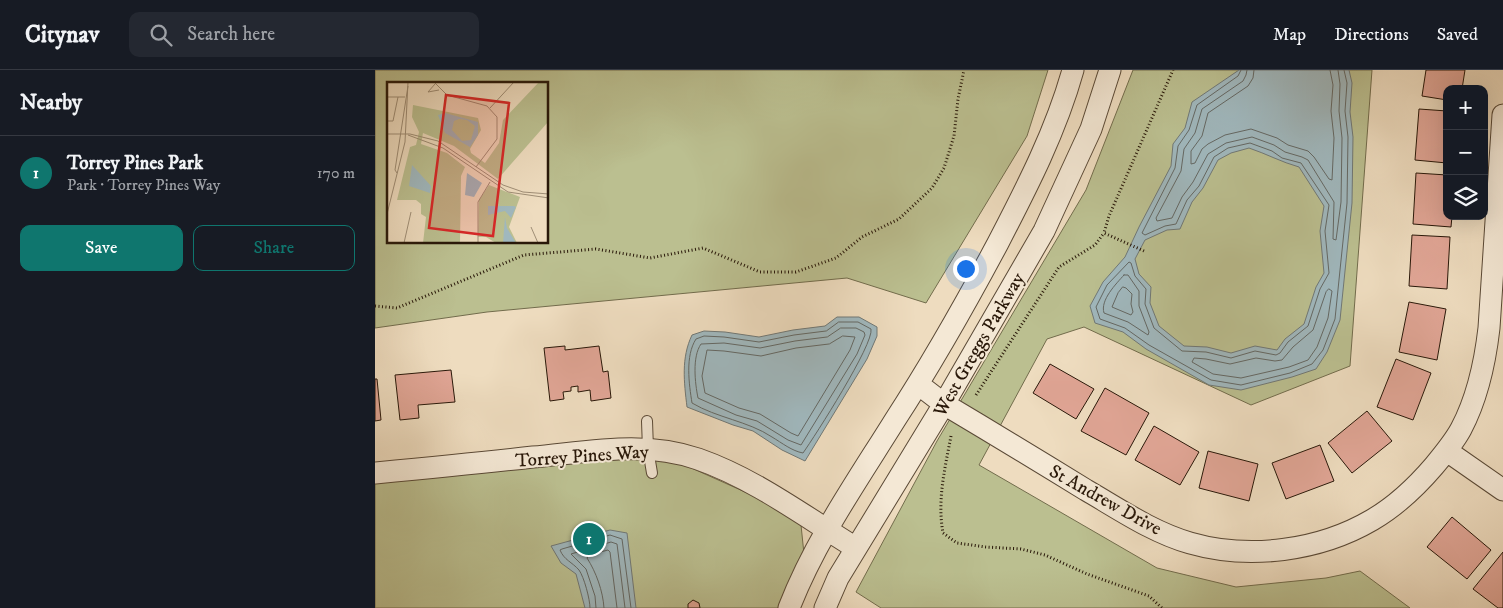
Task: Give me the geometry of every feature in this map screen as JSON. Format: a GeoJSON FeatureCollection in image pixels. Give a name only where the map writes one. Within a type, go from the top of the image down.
{"type":"FeatureCollection","features":[{"type":"Feature","properties":{"kind":"street","name":"West Greggs Parkway"},"geometry":{"type":"LineString","coordinates":[[789,608],[826,530],[918,384],[974,288],[1031,181],[1064,104],[1073,70]]}},
{"type":"Feature","properties":{"kind":"street","name":"West Greggs Parkway"},"geometry":{"type":"LineString","coordinates":[[825,608],[838,578],[944,404],[1043,231],[1091,129],[1110,70]]}},
{"type":"Feature","properties":{"kind":"street","name":"St Andrew Drive"},"geometry":{"type":"LineString","coordinates":[[918,384],[944,404],[1146,526],[1189,543],[1230,551],[1273,551],[1310,545],[1333,538],[1372,520],[1418,485],[1447,451],[1461,429],[1480,382],[1489,328],[1503,115]]}},
{"type":"Feature","properties":{"kind":"street","name":"Torrey Pines Way"},"geometry":{"type":"LineString","coordinates":[[375,473],[603,450],[648,448],[668,451],[697,459],[740,477],[776,497],[856,548]]}},
{"type":"Feature","properties":{"kind":"street"},"geometry":{"type":"LineString","coordinates":[[1447,451],[1503,490]]}},
{"type":"Feature","properties":{"kind":"lane"},"geometry":{"type":"LineString","coordinates":[[647,421],[648,448],[652,473]]}},
{"type":"Feature","properties":{"kind":"path"},"geometry":{"type":"LineString","coordinates":[[375,306],[397,308],[524,255],[596,249],[650,258],[703,248],[760,272],[796,272],[835,258],[862,237],[899,219],[932,188],[944,168],[954,136],[957,99],[964,70]]}},
{"type":"Feature","properties":{"kind":"path"},"geometry":{"type":"LineString","coordinates":[[976,395],[1059,266],[1095,245],[1104,233],[1109,216],[1173,70]]}},
{"type":"Feature","properties":{"kind":"path"},"geometry":{"type":"LineString","coordinates":[[1104,233],[1144,250]]}},
{"type":"Feature","properties":{"kind":"path"},"geometry":{"type":"LineString","coordinates":[[951,436],[942,487],[941,518],[943,532],[957,543],[1021,549],[1045,555],[1087,574],[1149,596],[1162,608]]}},
{"type":"Feature","properties":{"kind":"green space"},"geometry":{"type":"Polygon","coordinates":[[[375,70],[1048,70],[1027,136],[926,303],[847,278],[487,312],[375,328],[375,70]]]}},
{"type":"Feature","properties":{"kind":"green space"},"geometry":{"type":"Polygon","coordinates":[[[1133,70],[1372,70],[1350,366],[1251,405],[1084,327],[1047,339],[979,465],[1157,568],[1236,587],[1326,578],[1360,571],[1410,608],[881,608],[856,592],[937,441],[1086,190],[1133,70]]]}},
{"type":"Feature","properties":{"kind":"green space"},"geometry":{"type":"Polygon","coordinates":[[[617,457],[661,459],[687,466],[763,500],[801,525],[804,554],[778,608],[375,608],[375,482],[617,457]]]}},
{"type":"Feature","properties":{"kind":"water"},"geometry":{"type":"Polygon","coordinates":[[[1239,70],[1349,70],[1352,83],[1350,112],[1353,137],[1352,203],[1340,320],[1327,352],[1316,369],[1241,390],[1209,385],[1146,349],[1123,332],[1095,323],[1090,306],[1103,282],[1125,257],[1171,166],[1173,144],[1185,128],[1192,102],[1239,70]],[[1249,148],[1231,153],[1218,160],[1203,188],[1192,202],[1180,229],[1167,230],[1145,240],[1135,259],[1139,274],[1151,287],[1150,303],[1159,326],[1184,346],[1207,347],[1231,353],[1255,346],[1277,350],[1285,339],[1304,324],[1316,287],[1324,273],[1320,231],[1324,206],[1299,167],[1249,148]]]}},
{"type":"Feature","properties":{"kind":"water"},"geometry":{"type":"Polygon","coordinates":[[[837,317],[859,317],[877,327],[877,336],[867,359],[805,461],[782,450],[753,431],[687,407],[684,379],[685,361],[692,335],[704,331],[759,337],[825,326],[837,317]]]}},
{"type":"Feature","properties":{"kind":"water"},"geometry":{"type":"Polygon","coordinates":[[[610,530],[627,533],[636,608],[585,608],[576,574],[561,563],[551,546],[610,530]]]}},
{"type":"Feature","properties":{"kind":"building"},"geometry":{"type":"Polygon","coordinates":[[[1426,70],[1465,70],[1463,85],[1443,85],[1443,99],[1422,96],[1426,70]]]}},
{"type":"Feature","properties":{"kind":"building"},"geometry":{"type":"Polygon","coordinates":[[[1419,109],[1443,111],[1443,163],[1415,160],[1419,109]]]}},
{"type":"Feature","properties":{"kind":"building"},"geometry":{"type":"Polygon","coordinates":[[[1416,173],[1443,175],[1443,220],[1452,220],[1451,227],[1413,224],[1416,173]]]}},
{"type":"Feature","properties":{"kind":"building"},"geometry":{"type":"Polygon","coordinates":[[[1412,235],[1450,237],[1447,289],[1409,286],[1412,235]]]}},
{"type":"Feature","properties":{"kind":"building"},"geometry":{"type":"Polygon","coordinates":[[[1409,302],[1446,309],[1437,360],[1399,352],[1409,302]]]}},
{"type":"Feature","properties":{"kind":"building"},"geometry":{"type":"Polygon","coordinates":[[[565,346],[565,350],[599,346],[603,372],[608,371],[611,398],[591,401],[590,390],[578,392],[578,386],[571,387],[571,391],[563,392],[564,399],[550,401],[544,348],[565,346]]]}},
{"type":"Feature","properties":{"kind":"building"},"geometry":{"type":"Polygon","coordinates":[[[1396,359],[1431,373],[1413,420],[1377,407],[1396,359]]]}},
{"type":"Feature","properties":{"kind":"building"},"geometry":{"type":"Polygon","coordinates":[[[1050,364],[1094,389],[1076,419],[1033,393],[1050,364]]]}},
{"type":"Feature","properties":{"kind":"building"},"geometry":{"type":"Polygon","coordinates":[[[451,370],[455,402],[418,405],[419,418],[400,420],[395,375],[451,370]]]}},
{"type":"Feature","properties":{"kind":"building"},"geometry":{"type":"Polygon","coordinates":[[[375,379],[377,379],[381,420],[375,421],[375,379]]]}},
{"type":"Feature","properties":{"kind":"building"},"geometry":{"type":"Polygon","coordinates":[[[1105,388],[1149,413],[1126,455],[1081,431],[1105,388]]]}},
{"type":"Feature","properties":{"kind":"building"},"geometry":{"type":"Polygon","coordinates":[[[1367,411],[1392,441],[1352,473],[1328,443],[1367,411]]]}},
{"type":"Feature","properties":{"kind":"building"},"geometry":{"type":"Polygon","coordinates":[[[1154,426],[1199,452],[1180,485],[1135,460],[1154,426]]]}},
{"type":"Feature","properties":{"kind":"building"},"geometry":{"type":"Polygon","coordinates":[[[1320,445],[1334,481],[1286,499],[1272,463],[1320,445]]]}},
{"type":"Feature","properties":{"kind":"building"},"geometry":{"type":"Polygon","coordinates":[[[1208,451],[1258,464],[1249,501],[1199,488],[1208,451]]]}},
{"type":"Feature","properties":{"kind":"building"},"geometry":{"type":"Polygon","coordinates":[[[1452,517],[1491,550],[1467,579],[1427,547],[1452,517]]]}},
{"type":"Feature","properties":{"kind":"building"},"geometry":{"type":"Polygon","coordinates":[[[1503,552],[1503,608],[1498,608],[1473,589],[1503,552]]]}},
{"type":"Feature","properties":{"kind":"building"},"geometry":{"type":"Polygon","coordinates":[[[693,600],[699,603],[700,608],[688,608],[688,604],[693,600]]]}},
{"type":"Feature","properties":{"kind":"place","name":"Torrey Pines Park"},"geometry":{"type":"Point","coordinates":[589,539]}}]}
